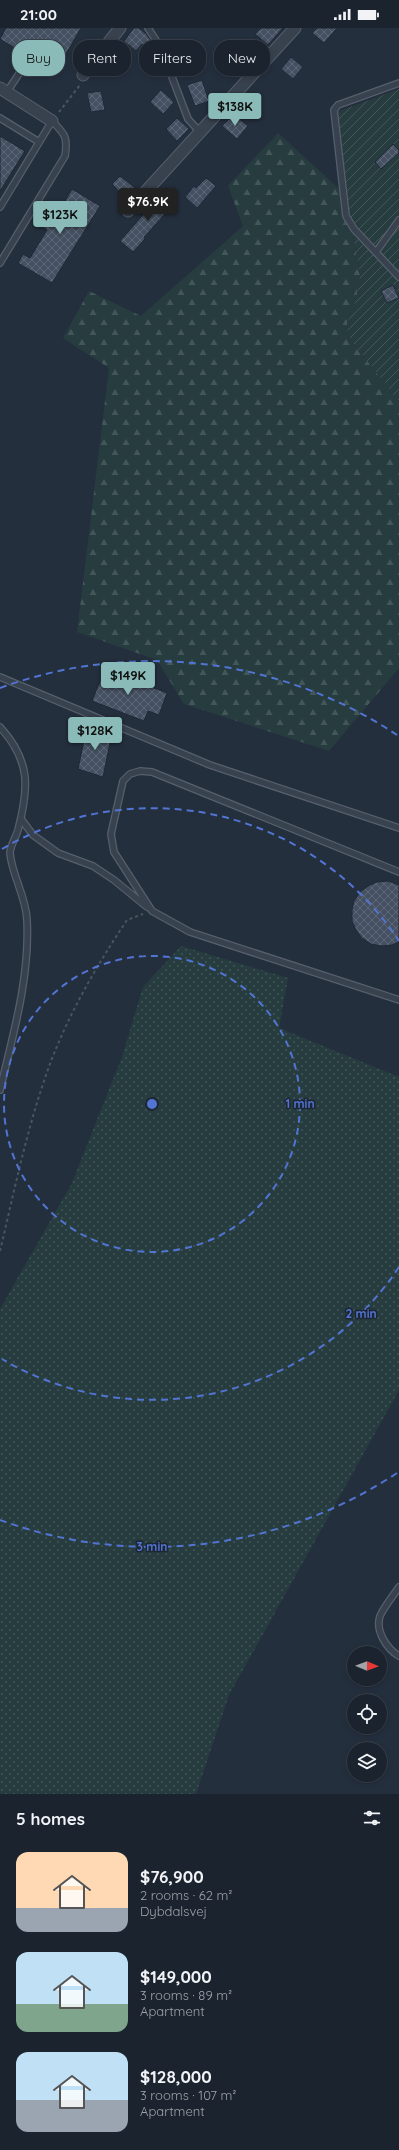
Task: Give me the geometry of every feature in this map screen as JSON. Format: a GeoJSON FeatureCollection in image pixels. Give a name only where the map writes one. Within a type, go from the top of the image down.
{"type":"FeatureCollection","features":[{"type":"Feature","properties":{"kind":"street"},"geometry":{"type":"LineString","coordinates":[[111,40],[120,28]]}},
{"type":"Feature","properties":{"kind":"street"},"geometry":{"type":"LineString","coordinates":[[128,211],[295,28]]}},
{"type":"Feature","properties":{"kind":"street"},"geometry":{"type":"LineString","coordinates":[[4,90],[52,121]]}},
{"type":"Feature","properties":{"kind":"lane"},"geometry":{"type":"LineString","coordinates":[[148,28],[161,48],[188,119],[200,132]]}},
{"type":"Feature","properties":{"kind":"lane"},"geometry":{"type":"LineString","coordinates":[[4,90],[16,76]]}},
{"type":"Feature","properties":{"kind":"lane"},"geometry":{"type":"LineString","coordinates":[[399,83],[338,105],[334,110],[346,216],[354,229],[399,277]]}},
{"type":"Feature","properties":{"kind":"lane"},"geometry":{"type":"LineString","coordinates":[[0,118],[39,142]]}},
{"type":"Feature","properties":{"kind":"lane"},"geometry":{"type":"LineString","coordinates":[[0,207],[52,121],[64,133],[67,142],[65,156],[0,263]]}},
{"type":"Feature","properties":{"kind":"lane"},"geometry":{"type":"LineString","coordinates":[[376,252],[399,220]]}},
{"type":"Feature","properties":{"kind":"lane"},"geometry":{"type":"LineString","coordinates":[[0,677],[210,765],[399,828]]}},
{"type":"Feature","properties":{"kind":"lane"},"geometry":{"type":"LineString","coordinates":[[0,727],[11,739],[24,765],[27,794],[21,819],[10,851],[26,902],[27,945],[23,981],[0,1090]]}},
{"type":"Feature","properties":{"kind":"lane"},"geometry":{"type":"LineString","coordinates":[[152,911],[114,852],[111,834],[123,781],[130,774],[140,771],[152,772],[399,872]]}},
{"type":"Feature","properties":{"kind":"lane"},"geometry":{"type":"LineString","coordinates":[[21,819],[33,835],[58,853],[93,866],[114,880],[152,911],[190,932],[399,1000]]}},
{"type":"Feature","properties":{"kind":"lane"},"geometry":{"type":"LineString","coordinates":[[399,1588],[380,1617],[380,1633],[391,1651],[399,1656]]}},
{"type":"Feature","properties":{"kind":"path"},"geometry":{"type":"LineString","coordinates":[[52,121],[82,83],[83,76]]}},
{"type":"Feature","properties":{"kind":"path"},"geometry":{"type":"LineString","coordinates":[[0,1251],[28,1130],[46,1074],[71,1014],[127,920],[152,911]]}},
{"type":"Feature","properties":{"kind":"green space"},"geometry":{"type":"Polygon","coordinates":[[[399,89],[399,402],[348,336],[347,323],[356,300],[360,275],[346,195],[337,112],[399,89]]]}},
{"type":"Feature","properties":{"kind":"green space"},"geometry":{"type":"Polygon","coordinates":[[[278,133],[346,195],[360,275],[356,300],[347,323],[348,336],[399,402],[399,668],[329,751],[184,704],[157,660],[77,632],[109,368],[63,338],[89,291],[141,316],[243,226],[228,186],[278,133]]]}},
{"type":"Feature","properties":{"kind":"green space"},"geometry":{"type":"Polygon","coordinates":[[[181,946],[288,978],[279,1028],[399,1077],[399,1390],[229,1695],[196,1794],[0,1794],[0,1309],[72,1183],[122,1057],[143,987],[181,946]]]}},
{"type":"Feature","properties":{"kind":"building"},"geometry":{"type":"Polygon","coordinates":[[[6,28],[81,28],[65,56],[65,40],[12,40],[12,46],[0,39],[6,28]]]}},
{"type":"Feature","properties":{"kind":"building"},"geometry":{"type":"Polygon","coordinates":[[[134,28],[139,28],[150,40],[139,40],[139,48],[136,51],[131,47],[131,40],[125,40],[134,28]]]}},
{"type":"Feature","properties":{"kind":"building"},"geometry":{"type":"Polygon","coordinates":[[[261,28],[283,28],[270,43],[270,40],[262,40],[255,34],[261,28]]]}},
{"type":"Feature","properties":{"kind":"building"},"geometry":{"type":"Polygon","coordinates":[[[317,28],[337,28],[324,43],[312,33],[317,28]]]}},
{"type":"Feature","properties":{"kind":"building"},"geometry":{"type":"Polygon","coordinates":[[[291,57],[303,67],[293,79],[281,69],[291,57]]]}},
{"type":"Feature","properties":{"kind":"building"},"geometry":{"type":"Polygon","coordinates":[[[202,80],[209,101],[195,106],[187,85],[202,80]]]}},
{"type":"Feature","properties":{"kind":"building"},"geometry":{"type":"Polygon","coordinates":[[[161,90],[174,102],[163,114],[150,102],[161,90]]]}},
{"type":"Feature","properties":{"kind":"building"},"geometry":{"type":"Polygon","coordinates":[[[101,91],[105,110],[91,112],[87,93],[101,91]]]}},
{"type":"Feature","properties":{"kind":"building"},"geometry":{"type":"Polygon","coordinates":[[[232,116],[235,118],[236,116],[248,126],[237,139],[222,126],[232,116]]]}},
{"type":"Feature","properties":{"kind":"building"},"geometry":{"type":"Polygon","coordinates":[[[177,118],[189,129],[177,141],[166,129],[177,118]]]}},
{"type":"Feature","properties":{"kind":"building"},"geometry":{"type":"Polygon","coordinates":[[[0,136],[25,151],[0,191],[0,136]]]}},
{"type":"Feature","properties":{"kind":"building"},"geometry":{"type":"Polygon","coordinates":[[[393,144],[399,150],[399,153],[381,169],[375,162],[393,144]]]}},
{"type":"Feature","properties":{"kind":"building"},"geometry":{"type":"Polygon","coordinates":[[[120,176],[138,190],[128,201],[112,184],[120,176]]]}},
{"type":"Feature","properties":{"kind":"building"},"geometry":{"type":"Polygon","coordinates":[[[206,178],[216,186],[197,208],[185,197],[194,186],[196,188],[206,178]]]}},
{"type":"Feature","properties":{"kind":"building"},"geometry":{"type":"Polygon","coordinates":[[[72,189],[100,206],[52,283],[18,263],[23,254],[30,258],[47,230],[39,225],[53,203],[61,208],[72,189]]]}},
{"type":"Feature","properties":{"kind":"building"},"geometry":{"type":"Polygon","coordinates":[[[164,191],[176,202],[144,237],[145,239],[133,252],[120,241],[164,191]]]}},
{"type":"Feature","properties":{"kind":"building"},"geometry":{"type":"Polygon","coordinates":[[[393,285],[399,298],[387,303],[381,291],[393,285]]]}},
{"type":"Feature","properties":{"kind":"building"},"geometry":{"type":"Polygon","coordinates":[[[105,669],[167,693],[159,715],[148,711],[144,721],[92,701],[105,669]]]}},
{"type":"Feature","properties":{"kind":"building"},"geometry":{"type":"Polygon","coordinates":[[[87,726],[112,733],[103,777],[78,769],[87,726]]]}},
{"type":"Feature","properties":{"kind":"building"},"geometry":{"type":"Polygon","coordinates":[[[388,881],[399,885],[399,942],[392,945],[381,946],[371,944],[362,938],[352,921],[352,910],[354,901],[360,892],[377,882],[388,881]]]}}]}
